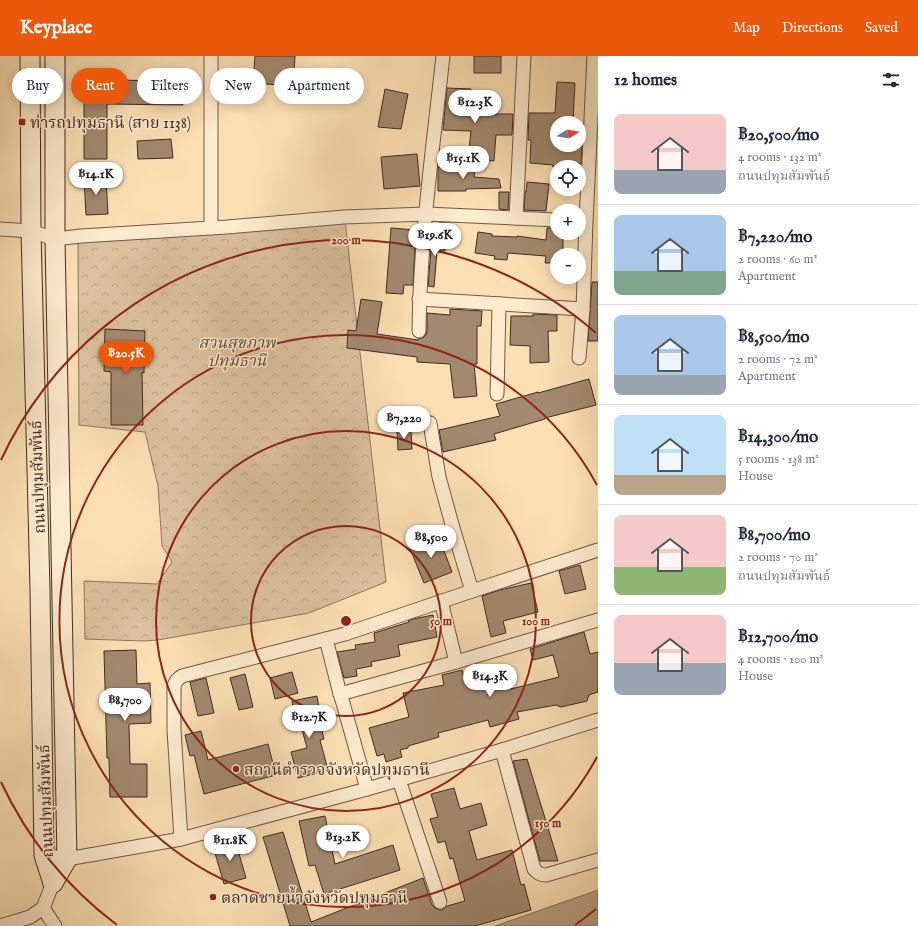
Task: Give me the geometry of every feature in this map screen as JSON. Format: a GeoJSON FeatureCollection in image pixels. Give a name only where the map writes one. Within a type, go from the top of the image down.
{"type":"FeatureCollection","features":[{"type":"Feature","properties":{"kind":"street","name":"ถนนปทุมสัมพันธ์"},"geometry":{"type":"LineString","coordinates":[[30,56],[31,231],[40,590],[44,855],[53,883]]}},
{"type":"Feature","properties":{"kind":"street","name":"ถนนปทุมสัมพันธ์"},"geometry":{"type":"LineString","coordinates":[[53,883],[67,859],[54,56]]}},
{"type":"Feature","properties":{"kind":"street"},"geometry":{"type":"LineString","coordinates":[[211,56],[211,228]]}},
{"type":"Feature","properties":{"kind":"street"},"geometry":{"type":"LineString","coordinates":[[419,331],[419,299],[426,214],[443,56]]}},
{"type":"Feature","properties":{"kind":"street"},"geometry":{"type":"LineString","coordinates":[[516,218],[524,56]]}},
{"type":"Feature","properties":{"kind":"street"},"geometry":{"type":"LineString","coordinates":[[583,204],[594,56]]}},
{"type":"Feature","properties":{"kind":"street"},"geometry":{"type":"LineString","coordinates":[[0,229],[31,231],[56,239],[344,217],[426,214],[550,220]]}},
{"type":"Feature","properties":{"kind":"street"},"geometry":{"type":"LineString","coordinates":[[579,358],[583,309],[582,240]]}},
{"type":"Feature","properties":{"kind":"street"},"geometry":{"type":"LineString","coordinates":[[419,299],[583,309]]}},
{"type":"Feature","properties":{"kind":"street"},"geometry":{"type":"LineString","coordinates":[[497,394],[499,304]]}},
{"type":"Feature","properties":{"kind":"street"},"geometry":{"type":"LineString","coordinates":[[430,423],[439,477],[472,591]]}},
{"type":"Feature","properties":{"kind":"street"},"geometry":{"type":"LineString","coordinates":[[181,839],[174,730],[174,686],[176,681],[182,676],[345,634],[598,550]]}},
{"type":"Feature","properties":{"kind":"street"},"geometry":{"type":"LineString","coordinates":[[441,601],[456,662]]}},
{"type":"Feature","properties":{"kind":"street"},"geometry":{"type":"LineString","coordinates":[[340,694],[456,662],[598,620]]}},
{"type":"Feature","properties":{"kind":"street"},"geometry":{"type":"LineString","coordinates":[[326,639],[367,789]]}},
{"type":"Feature","properties":{"kind":"street"},"geometry":{"type":"LineString","coordinates":[[44,855],[67,859],[181,839],[399,780],[598,720]]}},
{"type":"Feature","properties":{"kind":"street"},"geometry":{"type":"LineString","coordinates":[[502,750],[534,868],[538,873],[546,875],[598,860]]}},
{"type":"Feature","properties":{"kind":"street"},"geometry":{"type":"LineString","coordinates":[[399,780],[440,902]]}},
{"type":"Feature","properties":{"kind":"street"},"geometry":{"type":"LineString","coordinates":[[0,926],[30,917],[43,908],[53,883]]}},
{"type":"Feature","properties":{"kind":"street"},"geometry":{"type":"LineString","coordinates":[[43,908],[55,926]]}},
{"type":"Feature","properties":{"kind":"green space","name":"สวนสุขภาพ ปทุมธานี"},"geometry":{"type":"Polygon","coordinates":[[[345,220],[386,582],[309,613],[158,640],[85,639],[84,581],[157,584],[172,562],[162,546],[158,486],[145,432],[79,425],[78,242],[345,220]]]}},
{"type":"Feature","properties":{"kind":"shaded area"},"geometry":{"type":"Polygon","coordinates":[[[598,890],[598,926],[495,926],[598,890]]]}},
{"type":"Feature","properties":{"kind":"building"},"geometry":{"type":"Polygon","coordinates":[[[255,56],[295,56],[294,68],[274,68],[274,85],[266,84],[266,68],[254,68],[255,56]]]}},
{"type":"Feature","properties":{"kind":"building"},"geometry":{"type":"Polygon","coordinates":[[[474,56],[501,56],[501,73],[474,73],[474,56]]]}},
{"type":"Feature","properties":{"kind":"building"},"geometry":{"type":"Polygon","coordinates":[[[129,80],[137,80],[137,104],[183,105],[107,104],[129,104],[129,80]]]}},
{"type":"Feature","properties":{"kind":"building"},"geometry":{"type":"Polygon","coordinates":[[[557,82],[575,83],[573,116],[550,116],[550,152],[582,152],[581,160],[550,160],[550,165],[530,163],[531,140],[528,140],[529,113],[555,113],[557,82]]]}},
{"type":"Feature","properties":{"kind":"building"},"geometry":{"type":"Polygon","coordinates":[[[447,88],[471,89],[470,114],[513,114],[512,135],[496,135],[494,161],[468,159],[471,131],[443,130],[447,88]]]}},
{"type":"Feature","properties":{"kind":"building"},"geometry":{"type":"Polygon","coordinates":[[[385,89],[408,94],[401,129],[378,127],[385,89]]]}},
{"type":"Feature","properties":{"kind":"building"},"geometry":{"type":"Polygon","coordinates":[[[84,104],[107,104],[107,159],[84,159],[84,104]]]}},
{"type":"Feature","properties":{"kind":"building"},"geometry":{"type":"Polygon","coordinates":[[[171,139],[173,158],[138,159],[137,141],[171,139]]]}},
{"type":"Feature","properties":{"kind":"building"},"geometry":{"type":"Polygon","coordinates":[[[417,154],[420,186],[384,189],[381,157],[417,154]]]}},
{"type":"Feature","properties":{"kind":"building"},"geometry":{"type":"Polygon","coordinates":[[[438,167],[475,167],[474,177],[499,179],[501,188],[466,189],[466,191],[438,191],[438,167]]]}},
{"type":"Feature","properties":{"kind":"building"},"geometry":{"type":"Polygon","coordinates":[[[106,178],[108,214],[86,215],[84,179],[106,178]]]}},
{"type":"Feature","properties":{"kind":"building"},"geometry":{"type":"Polygon","coordinates":[[[527,182],[549,184],[546,211],[524,210],[527,182]]]}},
{"type":"Feature","properties":{"kind":"building"},"geometry":{"type":"Polygon","coordinates":[[[499,192],[509,192],[508,210],[499,209],[499,192]]]}},
{"type":"Feature","properties":{"kind":"building"},"geometry":{"type":"Polygon","coordinates":[[[439,223],[450,223],[450,228],[439,227],[439,223]]]}},
{"type":"Feature","properties":{"kind":"building"},"geometry":{"type":"Polygon","coordinates":[[[391,228],[416,230],[413,285],[404,285],[403,294],[386,293],[391,228]]]}},
{"type":"Feature","properties":{"kind":"building"},"geometry":{"type":"Polygon","coordinates":[[[547,228],[550,228],[550,240],[563,240],[563,248],[550,248],[550,263],[545,263],[546,256],[508,253],[507,260],[494,259],[495,256],[475,253],[478,232],[492,234],[492,236],[517,236],[546,240],[547,228]]]}},
{"type":"Feature","properties":{"kind":"building"},"geometry":{"type":"Polygon","coordinates":[[[432,237],[445,237],[445,251],[437,251],[434,287],[428,286],[432,237]]]}},
{"type":"Feature","properties":{"kind":"building"},"geometry":{"type":"Polygon","coordinates":[[[592,282],[598,282],[598,341],[588,341],[592,282]]]}},
{"type":"Feature","properties":{"kind":"building"},"geometry":{"type":"Polygon","coordinates":[[[361,299],[382,302],[377,334],[418,340],[426,335],[427,313],[450,315],[450,309],[482,311],[481,326],[477,326],[477,364],[474,364],[477,396],[454,398],[450,364],[417,362],[417,357],[347,348],[348,330],[356,331],[361,299]]]}},
{"type":"Feature","properties":{"kind":"building"},"geometry":{"type":"Polygon","coordinates":[[[533,314],[557,315],[557,331],[548,331],[549,362],[530,363],[530,346],[510,345],[511,316],[533,316],[533,314]]]}},
{"type":"Feature","properties":{"kind":"building"},"geometry":{"type":"Polygon","coordinates":[[[105,329],[145,331],[144,373],[142,372],[143,425],[111,425],[111,372],[104,371],[105,329]]]}},
{"type":"Feature","properties":{"kind":"building"},"geometry":{"type":"Polygon","coordinates":[[[589,379],[596,405],[545,418],[494,434],[496,440],[443,452],[439,430],[500,416],[496,404],[589,379]]]}},
{"type":"Feature","properties":{"kind":"building"},"geometry":{"type":"Polygon","coordinates":[[[411,430],[412,449],[398,450],[397,431],[411,430]]]}},
{"type":"Feature","properties":{"kind":"building"},"geometry":{"type":"Polygon","coordinates":[[[438,535],[452,572],[424,583],[409,546],[438,535]]]}},
{"type":"Feature","properties":{"kind":"building"},"geometry":{"type":"Polygon","coordinates":[[[580,565],[586,589],[565,594],[559,571],[580,565]]]}},
{"type":"Feature","properties":{"kind":"building"},"geometry":{"type":"Polygon","coordinates":[[[531,583],[538,612],[503,621],[506,633],[491,637],[482,596],[531,583]]]}},
{"type":"Feature","properties":{"kind":"building"},"geometry":{"type":"Polygon","coordinates":[[[433,615],[437,637],[398,645],[400,656],[371,662],[372,666],[356,669],[357,676],[344,678],[337,652],[356,649],[355,645],[375,642],[374,633],[409,622],[408,621],[413,619],[433,615]]]}},
{"type":"Feature","properties":{"kind":"building"},"geometry":{"type":"Polygon","coordinates":[[[584,632],[590,654],[598,652],[598,692],[589,695],[587,701],[561,707],[556,705],[517,712],[519,719],[490,727],[488,720],[438,733],[439,737],[408,746],[408,748],[400,750],[402,757],[386,762],[384,754],[377,756],[369,728],[409,717],[403,693],[444,685],[442,675],[462,670],[464,678],[506,667],[511,689],[559,677],[553,655],[533,660],[530,649],[584,632]]]}},
{"type":"Feature","properties":{"kind":"building"},"geometry":{"type":"Polygon","coordinates":[[[136,650],[137,684],[150,683],[151,723],[129,724],[130,764],[147,764],[147,797],[110,797],[109,758],[107,758],[104,651],[136,650]]]}},
{"type":"Feature","properties":{"kind":"building"},"geometry":{"type":"Polygon","coordinates":[[[292,672],[298,693],[275,699],[270,678],[292,672]]]}},
{"type":"Feature","properties":{"kind":"building"},"geometry":{"type":"Polygon","coordinates":[[[245,674],[253,707],[239,710],[230,678],[245,674]]]}},
{"type":"Feature","properties":{"kind":"building"},"geometry":{"type":"Polygon","coordinates":[[[206,678],[214,713],[198,716],[190,682],[206,678]]]}},
{"type":"Feature","properties":{"kind":"building"},"geometry":{"type":"Polygon","coordinates":[[[317,696],[320,714],[318,714],[324,739],[320,740],[328,770],[298,778],[291,752],[307,748],[299,718],[295,718],[292,701],[317,696]]]}},
{"type":"Feature","properties":{"kind":"building","name":"สถานีตำรวจจังหวัดปทุมธานี"},"geometry":{"type":"Polygon","coordinates":[[[201,731],[208,760],[268,744],[276,775],[204,794],[194,755],[190,756],[185,735],[201,731]]]}},
{"type":"Feature","properties":{"kind":"building"},"geometry":{"type":"Polygon","coordinates":[[[527,759],[558,861],[540,861],[513,761],[527,759]]]}},
{"type":"Feature","properties":{"kind":"building"},"geometry":{"type":"Polygon","coordinates":[[[454,788],[460,809],[481,803],[487,825],[469,831],[477,860],[512,850],[521,885],[524,884],[531,910],[475,926],[290,926],[263,837],[283,832],[311,922],[423,878],[432,905],[435,908],[442,910],[447,906],[465,901],[453,858],[450,859],[445,841],[438,843],[430,819],[438,817],[431,794],[454,788]]]}},
{"type":"Feature","properties":{"kind":"building"},"geometry":{"type":"Polygon","coordinates":[[[325,816],[335,864],[393,845],[400,870],[324,894],[315,865],[309,866],[299,821],[325,816]]]}},
{"type":"Feature","properties":{"kind":"building"},"geometry":{"type":"Polygon","coordinates":[[[235,840],[246,878],[224,884],[213,846],[235,840]]]}},
{"type":"Feature","properties":{"kind":"place","name":"ท่ารถปทุมธานี (สาย 1138)"},"geometry":{"type":"Point","coordinates":[22,122]}},
{"type":"Feature","properties":{"kind":"place","name":"สถานีตำรวจจังหวัดปทุมธานี"},"geometry":{"type":"Point","coordinates":[236,769]}},
{"type":"Feature","properties":{"kind":"place","name":"ตลาดชายน้ำจังหวัดปทุมธานี"},"geometry":{"type":"Point","coordinates":[213,897]}}]}
